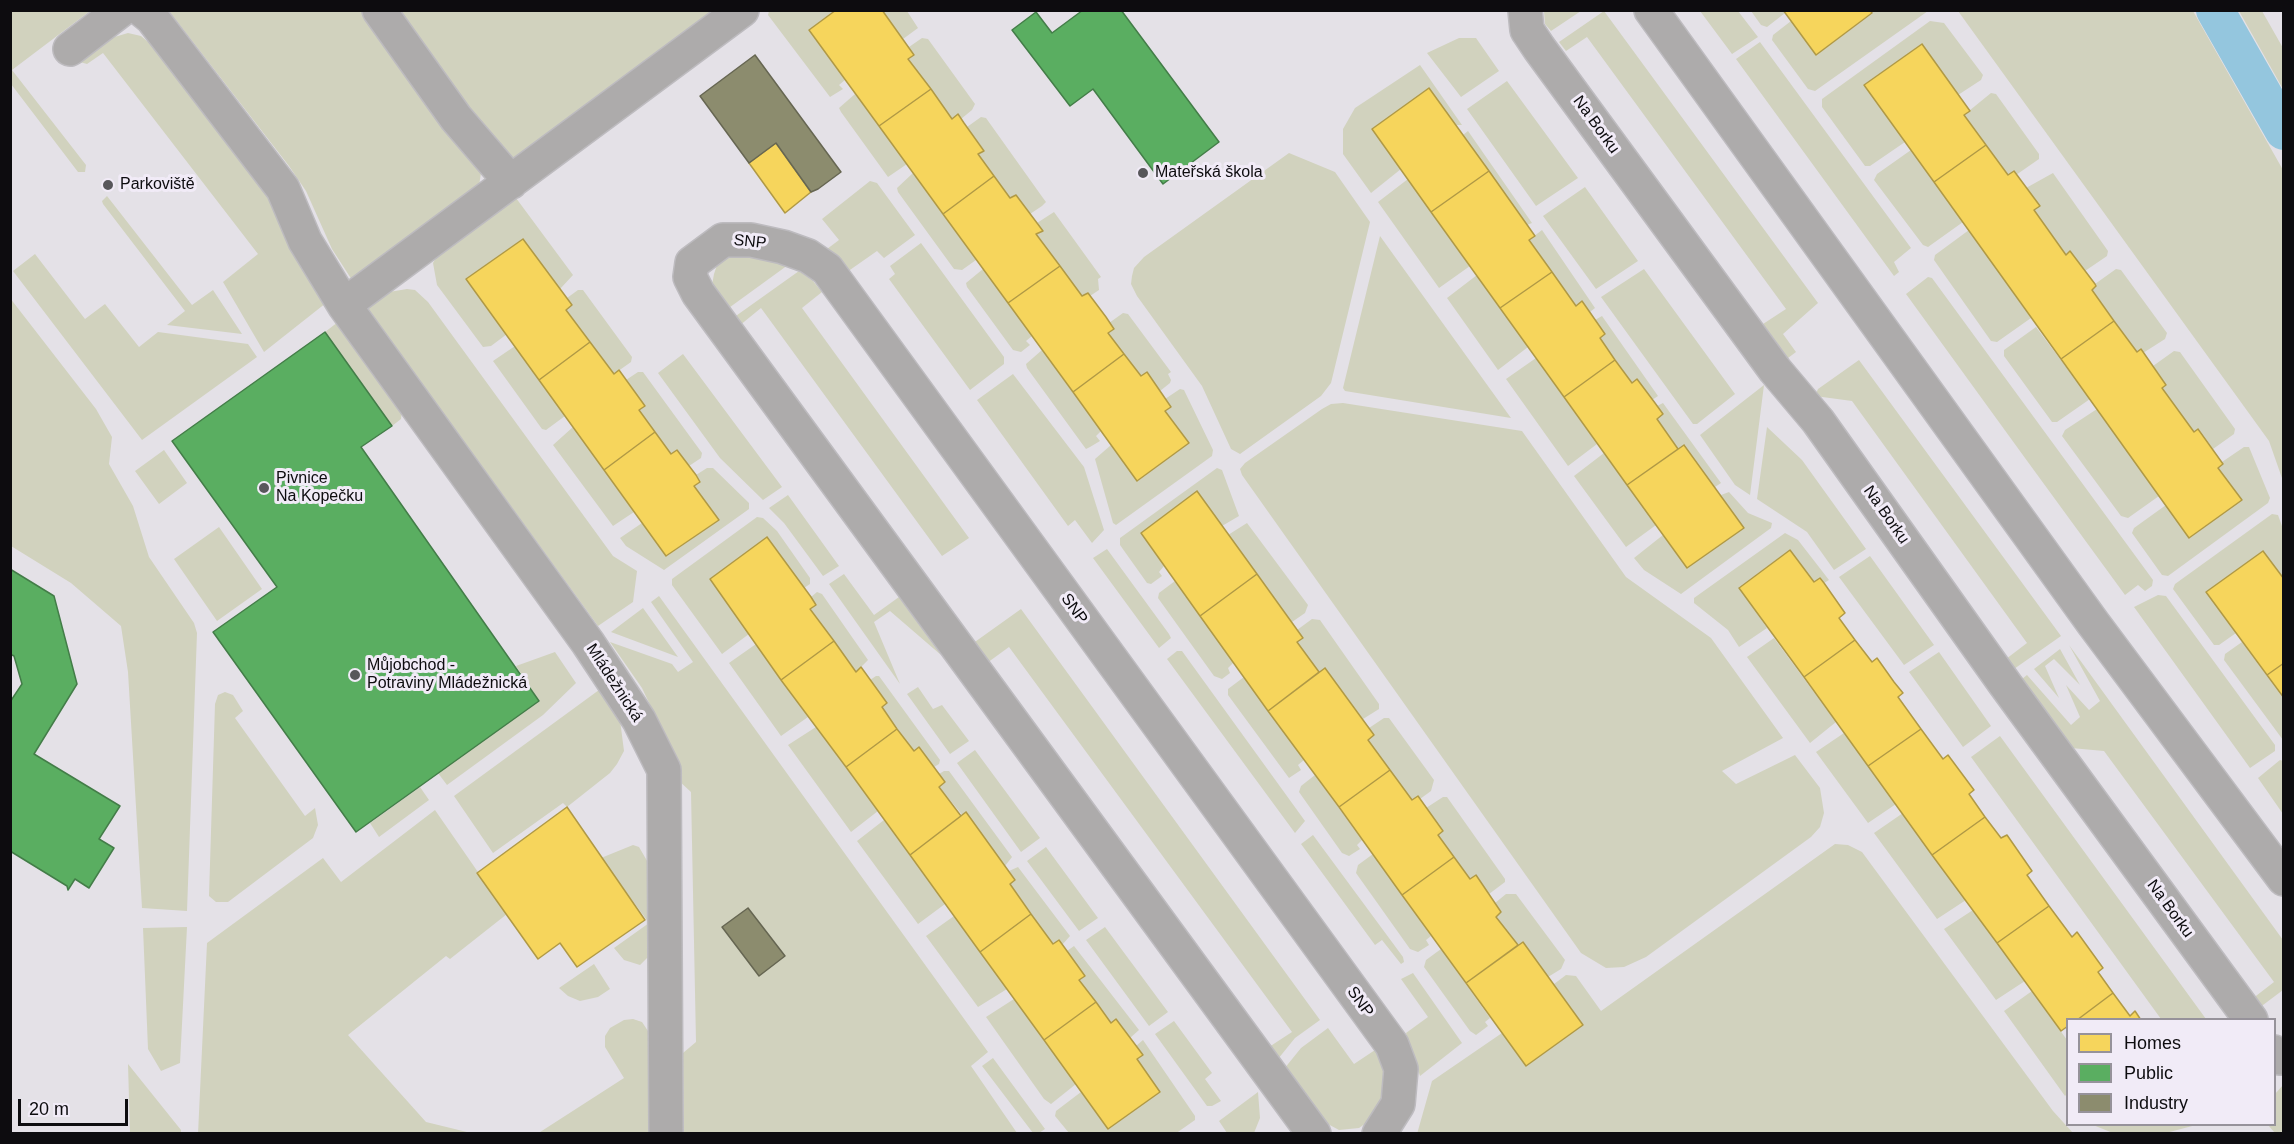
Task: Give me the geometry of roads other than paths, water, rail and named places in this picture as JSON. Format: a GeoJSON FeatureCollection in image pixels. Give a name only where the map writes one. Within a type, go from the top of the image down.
{"type":"FeatureCollection","features":[{"type":"Feature","properties":{"kind":"street"},"geometry":{"type":"LineString","coordinates":[[70,49],[121,10]]}},
{"type":"Feature","properties":{"kind":"street","name":"Mládežnická"},"geometry":{"type":"LineString","coordinates":[[142,10],[152,18],[283,189],[305,241],[344,305],[588,643],[639,720],[664,770],[666,1134]]}},
{"type":"Feature","properties":{"kind":"street"},"geometry":{"type":"LineString","coordinates":[[379,10],[456,118],[511,182]]}},
{"type":"Feature","properties":{"kind":"street"},"geometry":{"type":"LineString","coordinates":[[344,305],[742,10]]}},
{"type":"Feature","properties":{"kind":"street","name":"Na Borku"},"geometry":{"type":"LineString","coordinates":[[1525,10],[1527,30],[1539,48],[1775,370],[1818,421],[2005,684],[2250,1018]]}},
{"type":"Feature","properties":{"kind":"street"},"geometry":{"type":"LineString","coordinates":[[1651,10],[2093,623],[2283,879]]}},
{"type":"Feature","properties":{"kind":"street","name":"SNP"},"geometry":{"type":"LineString","coordinates":[[1314,1134],[698,293],[690,277],[692,264],[723,240],[751,240],[783,247],[808,256],[827,269],[1392,1045],[1401,1069],[1398,1104],[1379,1134]]}},
{"type":"Feature","properties":{"kind":"waterway"},"geometry":{"type":"LineString","coordinates":[[2215,10],[2284,131]]}},
{"type":"Feature","properties":{"kind":"place","name":"Mateřská škola"},"geometry":{"type":"Point","coordinates":[1143,173]}},
{"type":"Feature","properties":{"kind":"place","name":"Parkoviště"},"geometry":{"type":"Point","coordinates":[108,185]}},
{"type":"Feature","properties":{"kind":"place","name":"Pivnice Na Kopečku"},"geometry":{"type":"Point","coordinates":[264,488]}},
{"type":"Feature","properties":{"kind":"place","name":"Můjobchod - Potraviny Mládežnická"},"geometry":{"type":"Point","coordinates":[355,675]}}]}
